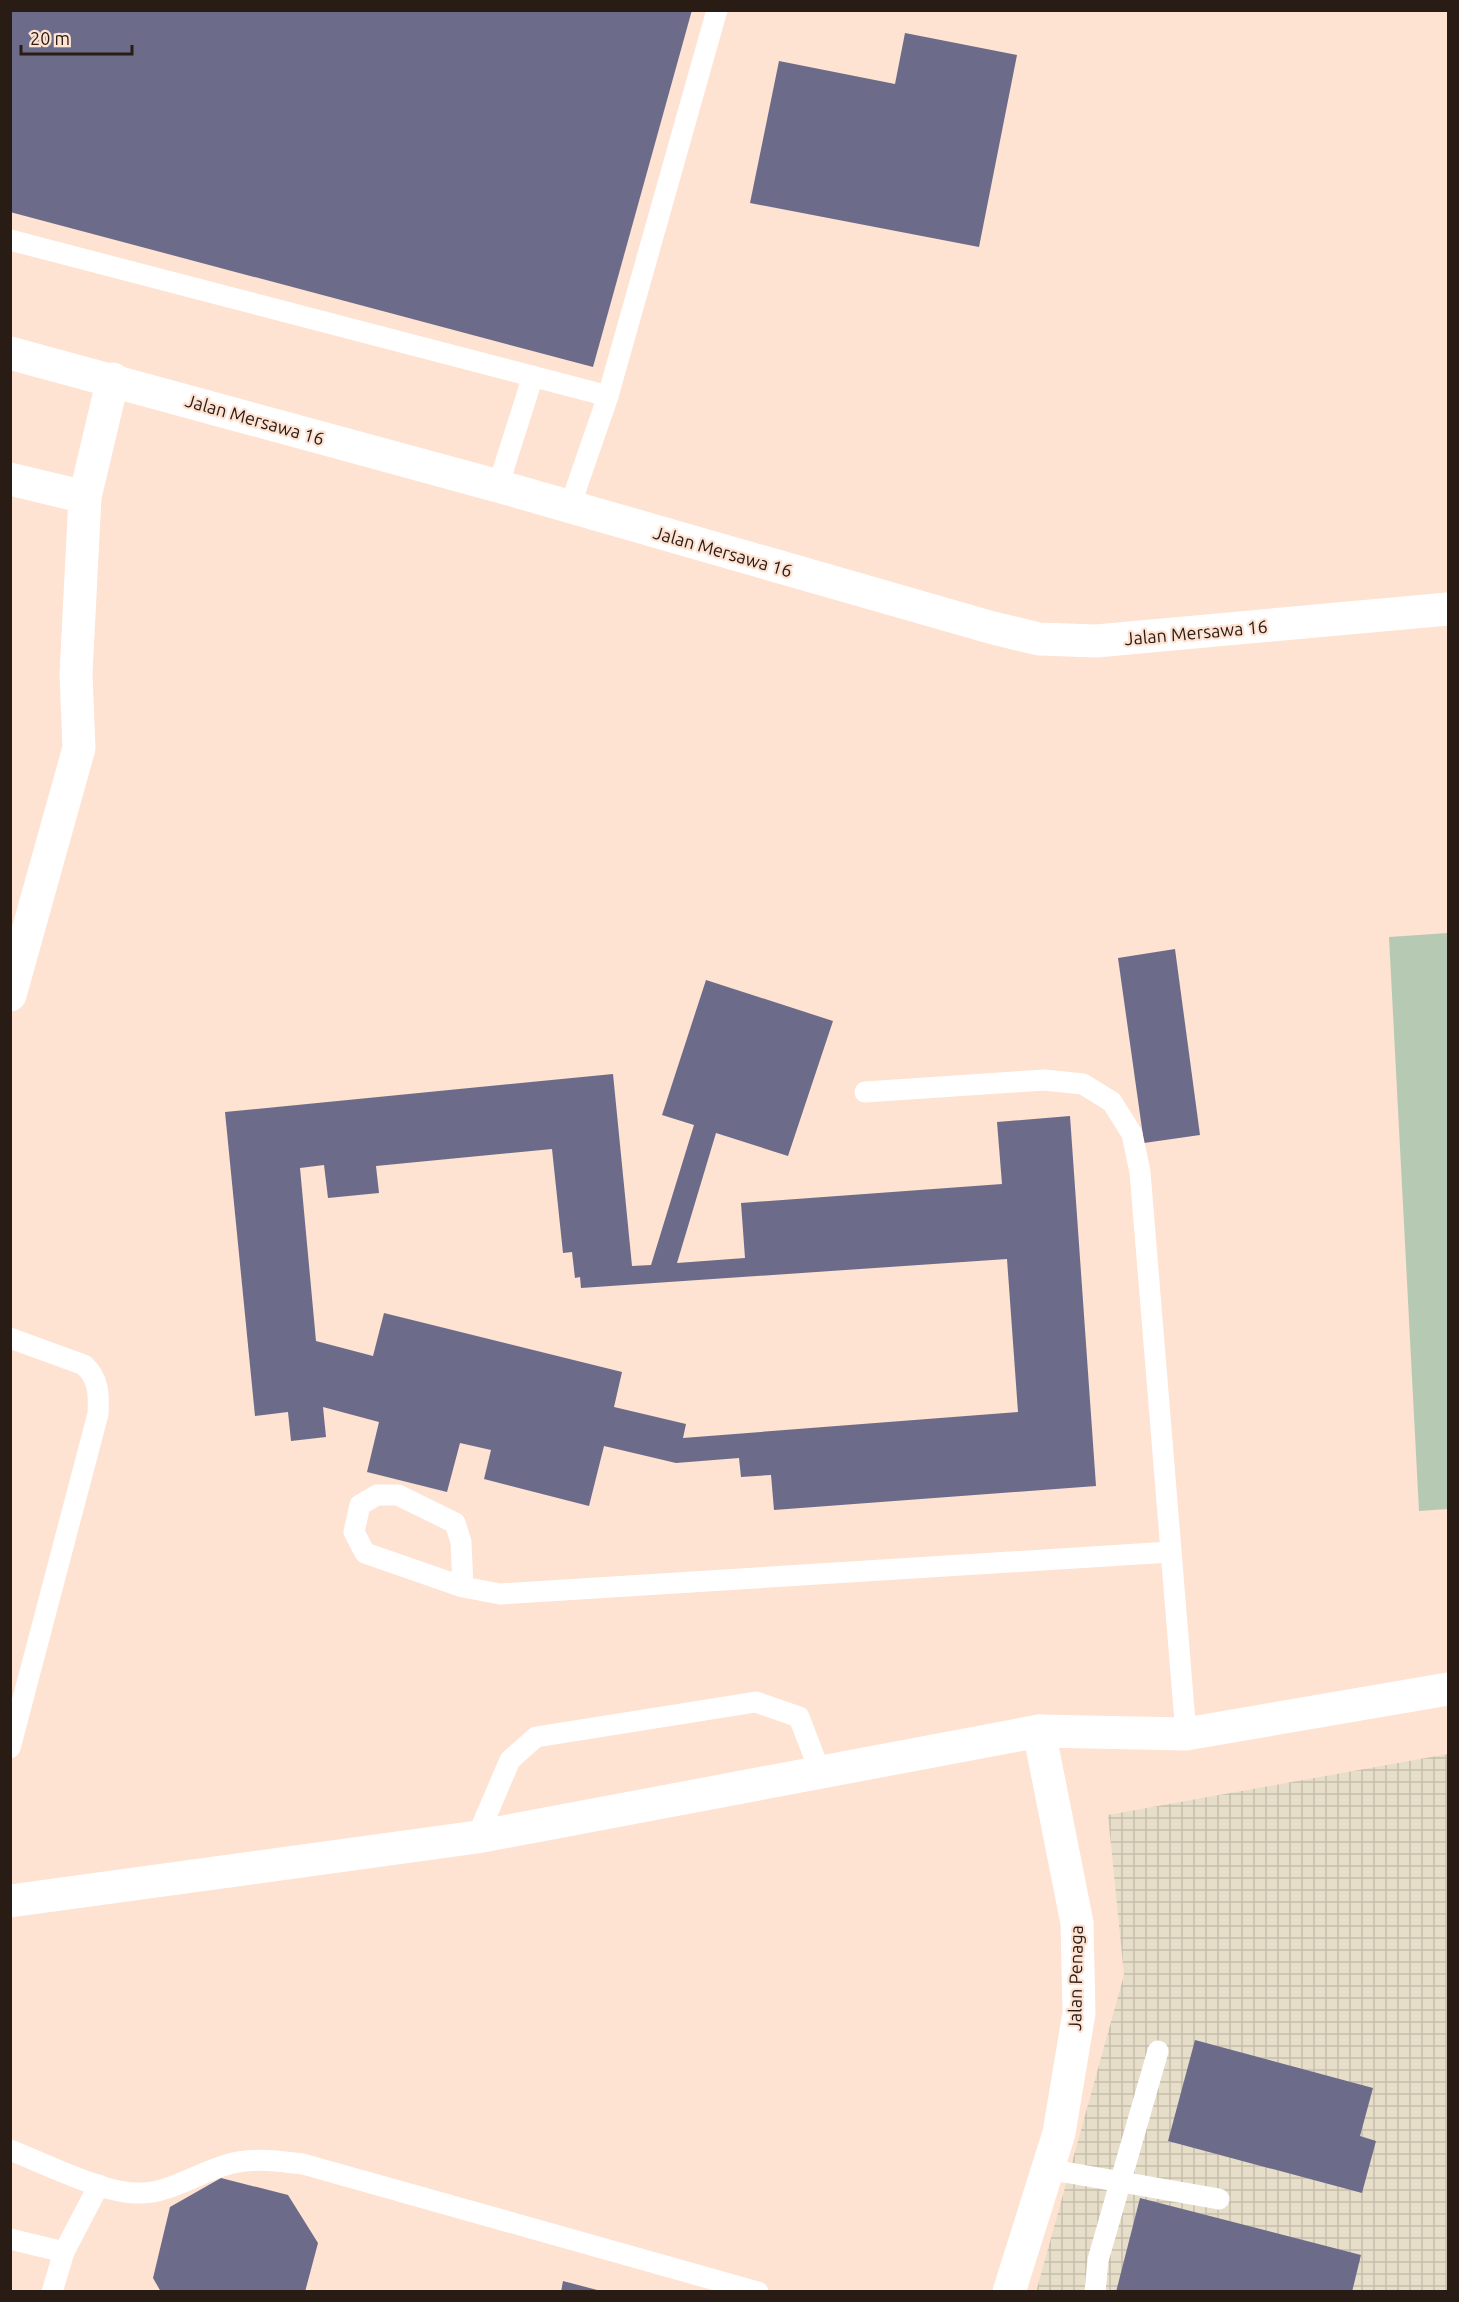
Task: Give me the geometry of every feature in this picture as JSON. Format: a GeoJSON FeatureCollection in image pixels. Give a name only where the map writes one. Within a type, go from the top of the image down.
{"type":"FeatureCollection","features":[{"type":"Feature","properties":{"kind":"street","name":"Jalan Mersawa 16"},"geometry":{"type":"LineString","coordinates":[[10,353],[498,486],[863,592],[1040,639],[1096,641],[1449,609]]}},
{"type":"Feature","properties":{"kind":"street"},"geometry":{"type":"LineString","coordinates":[[10,995],[19,929],[79,748],[76,674],[85,497],[113,380]]}},
{"type":"Feature","properties":{"kind":"street"},"geometry":{"type":"LineString","coordinates":[[10,479],[85,497]]}},
{"type":"Feature","properties":{"kind":"street"},"geometry":{"type":"LineString","coordinates":[[10,1900],[477,1837],[1039,1731],[1186,1734],[1449,1689]]}},
{"type":"Feature","properties":{"kind":"street","name":"Jalan Penaga"},"geometry":{"type":"LineString","coordinates":[[1009,2292],[1059,2133],[1079,2013],[1077,1923],[1039,1731]]}},
{"type":"Feature","properties":{"kind":"lane"},"geometry":{"type":"LineString","coordinates":[[570,506],[608,396],[717,10]]}},
{"type":"Feature","properties":{"kind":"lane"},"geometry":{"type":"LineString","coordinates":[[10,240],[608,396]]}},
{"type":"Feature","properties":{"kind":"lane"},"geometry":{"type":"LineString","coordinates":[[498,486],[533,376]]}},
{"type":"Feature","properties":{"kind":"lane"},"geometry":{"type":"LineString","coordinates":[[865,1092],[1044,1080],[1083,1084],[1112,1102],[1132,1134],[1140,1172],[1186,1734]]}},
{"type":"Feature","properties":{"kind":"lane"},"geometry":{"type":"LineString","coordinates":[[10,1338],[84,1365],[93,1374],[99,1390],[98,1414],[10,1748]]}},
{"type":"Feature","properties":{"kind":"lane"},"geometry":{"type":"LineString","coordinates":[[463,1587],[461,1542],[455,1522],[398,1495],[377,1495],[360,1505],[354,1533],[365,1553],[463,1587],[500,1594],[1170,1552]]}},
{"type":"Feature","properties":{"kind":"lane"},"geometry":{"type":"LineString","coordinates":[[477,1837],[510,1760],[536,1737],[756,1702],[799,1717],[820,1772]]}},
{"type":"Feature","properties":{"kind":"lane"},"geometry":{"type":"LineString","coordinates":[[1095,2292],[1098,2260],[1158,2051]]}},
{"type":"Feature","properties":{"kind":"lane"},"geometry":{"type":"LineString","coordinates":[[10,2150],[99,2185],[134,2193],[152,2192],[226,2164],[255,2159],[303,2164],[758,2292]]}},
{"type":"Feature","properties":{"kind":"lane"},"geometry":{"type":"LineString","coordinates":[[1047,2169],[1219,2199]]}},
{"type":"Feature","properties":{"kind":"lane"},"geometry":{"type":"LineString","coordinates":[[52,2292],[64,2252],[99,2185]]}},
{"type":"Feature","properties":{"kind":"lane"},"geometry":{"type":"LineString","coordinates":[[10,2239],[64,2252]]}},
{"type":"Feature","properties":{"kind":"shaded area"},"geometry":{"type":"Polygon","coordinates":[[[1448,1754],[1448,2291],[1036,2292],[1124,1975],[1108,1815],[1448,1754]]]}},
{"type":"Feature","properties":{"kind":"green space"},"geometry":{"type":"Polygon","coordinates":[[[1448,933],[1448,1509],[1419,1511],[1389,937],[1448,933]]]}},
{"type":"Feature","properties":{"kind":"building"},"geometry":{"type":"Polygon","coordinates":[[[10,10],[692,10],[593,367],[10,212],[10,10]]]}},
{"type":"Feature","properties":{"kind":"building"},"geometry":{"type":"Polygon","coordinates":[[[905,33],[1017,55],[979,247],[750,203],[779,61],[895,84],[905,33]]]}},
{"type":"Feature","properties":{"kind":"building"},"geometry":{"type":"Polygon","coordinates":[[[1175,949],[1200,1135],[1144,1143],[1118,958],[1175,949]]]}},
{"type":"Feature","properties":{"kind":"building"},"geometry":{"type":"Polygon","coordinates":[[[706,980],[833,1021],[788,1156],[716,1133],[677,1263],[745,1258],[741,1203],[1002,1184],[997,1122],[1070,1116],[1096,1486],[774,1510],[771,1475],[741,1477],[739,1458],[676,1463],[604,1446],[589,1506],[484,1479],[491,1450],[460,1443],[447,1492],[367,1472],[379,1422],[323,1407],[326,1437],[291,1441],[288,1412],[255,1416],[225,1112],[613,1074],[632,1266],[651,1265],[694,1125],[662,1115],[706,980]],[[552,1149],[376,1166],[379,1193],[328,1198],[324,1165],[300,1168],[316,1341],[373,1356],[384,1313],[622,1372],[614,1407],[686,1424],[683,1438],[1018,1412],[1007,1259],[581,1288],[580,1277],[575,1278],[572,1252],[563,1253],[552,1149]]]}},
{"type":"Feature","properties":{"kind":"building"},"geometry":{"type":"Polygon","coordinates":[[[1195,2040],[1373,2088],[1360,2136],[1376,2141],[1362,2193],[1168,2141],[1195,2040]]]}},
{"type":"Feature","properties":{"kind":"building"},"geometry":{"type":"Polygon","coordinates":[[[221,2178],[288,2195],[318,2243],[305,2292],[161,2292],[153,2278],[170,2207],[221,2178]]]}},
{"type":"Feature","properties":{"kind":"building"},"geometry":{"type":"Polygon","coordinates":[[[1140,2198],[1361,2255],[1352,2292],[1116,2292],[1140,2198]]]}},
{"type":"Feature","properties":{"kind":"building"},"geometry":{"type":"Polygon","coordinates":[[[563,2281],[601,2291],[601,2292],[561,2292],[563,2281]]]}}]}
